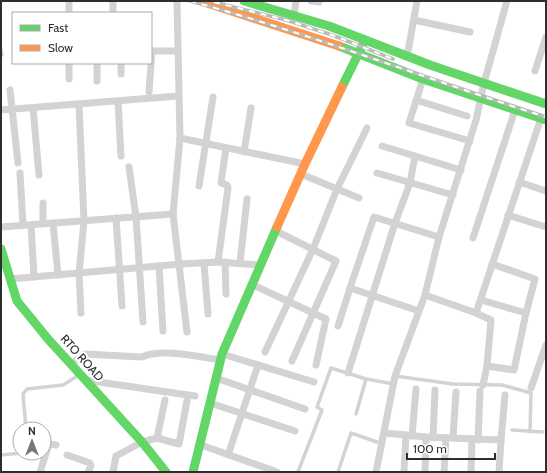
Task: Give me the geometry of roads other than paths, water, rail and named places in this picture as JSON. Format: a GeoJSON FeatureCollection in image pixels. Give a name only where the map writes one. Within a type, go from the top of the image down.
{"type":"FeatureCollection","features":[{"type":"Feature","properties":{"kind":"street"},"geometry":{"type":"LineString","coordinates":[[69,1],[69,12]]}},
{"type":"Feature","properties":{"kind":"street"},"geometry":{"type":"LineString","coordinates":[[113,1],[113,12]]}},
{"type":"Feature","properties":{"kind":"street"},"geometry":{"type":"LineString","coordinates":[[177,1],[180,138],[174,214],[181,264],[187,332]]}},
{"type":"Feature","properties":{"kind":"street"},"geometry":{"type":"LineString","coordinates":[[201,1],[360,53],[423,79],[482,97],[543,119],[519,182],[476,314]]}},
{"type":"Feature","properties":{"kind":"street"},"geometry":{"type":"LineString","coordinates":[[244,1],[294,15],[365,40],[407,57],[546,104]]}},
{"type":"Feature","properties":{"kind":"street"},"geometry":{"type":"LineString","coordinates":[[294,15],[296,1]]}},
{"type":"Feature","properties":{"kind":"street"},"geometry":{"type":"LineString","coordinates":[[311,1],[319,2]]}},
{"type":"Feature","properties":{"kind":"street"},"geometry":{"type":"LineString","coordinates":[[407,57],[417,1]]}},
{"type":"Feature","properties":{"kind":"street"},"geometry":{"type":"LineString","coordinates":[[376,472],[395,376],[425,295],[439,237],[470,141],[482,97],[484,83],[507,1]]}},
{"type":"Feature","properties":{"kind":"street"},"geometry":{"type":"LineString","coordinates":[[414,20],[470,32]]}},
{"type":"Feature","properties":{"kind":"street"},"geometry":{"type":"LineString","coordinates":[[535,71],[546,37]]}},
{"type":"Feature","properties":{"kind":"street"},"geometry":{"type":"LineString","coordinates":[[194,472],[222,357],[305,164],[365,40]]}},
{"type":"Feature","properties":{"kind":"street"},"geometry":{"type":"LineString","coordinates":[[152,51],[177,51]]}},
{"type":"Feature","properties":{"kind":"street"},"geometry":{"type":"LineString","coordinates":[[69,64],[69,79]]}},
{"type":"Feature","properties":{"kind":"street"},"geometry":{"type":"LineString","coordinates":[[97,64],[97,81]]}},
{"type":"Feature","properties":{"kind":"street"},"geometry":{"type":"LineString","coordinates":[[120,74],[121,64]]}},
{"type":"Feature","properties":{"kind":"street"},"geometry":{"type":"LineString","coordinates":[[149,92],[150,64]]}},
{"type":"Feature","properties":{"kind":"street"},"geometry":{"type":"LineString","coordinates":[[423,79],[408,123],[470,141]]}},
{"type":"Feature","properties":{"kind":"street"},"geometry":{"type":"LineString","coordinates":[[10,90],[18,163]]}},
{"type":"Feature","properties":{"kind":"street"},"geometry":{"type":"LineString","coordinates":[[1,110],[118,102],[178,96]]}},
{"type":"Feature","properties":{"kind":"street"},"geometry":{"type":"LineString","coordinates":[[199,186],[213,97]]}},
{"type":"Feature","properties":{"kind":"street"},"geometry":{"type":"LineString","coordinates":[[416,100],[467,116]]}},
{"type":"Feature","properties":{"kind":"street"},"geometry":{"type":"LineString","coordinates":[[118,102],[121,156]]}},
{"type":"Feature","properties":{"kind":"street"},"geometry":{"type":"LineString","coordinates":[[80,104],[84,221],[79,273],[81,313]]}},
{"type":"Feature","properties":{"kind":"street"},"geometry":{"type":"LineString","coordinates":[[33,108],[39,176]]}},
{"type":"Feature","properties":{"kind":"street"},"geometry":{"type":"LineString","coordinates":[[244,152],[251,108]]}},
{"type":"Feature","properties":{"kind":"street"},"geometry":{"type":"LineString","coordinates":[[473,238],[515,110]]}},
{"type":"Feature","properties":{"kind":"street"},"geometry":{"type":"LineString","coordinates":[[265,352],[313,249],[337,189],[367,128]]}},
{"type":"Feature","properties":{"kind":"street"},"geometry":{"type":"LineString","coordinates":[[180,138],[305,164]]}},
{"type":"Feature","properties":{"kind":"street"},"geometry":{"type":"LineString","coordinates":[[382,146],[461,170]]}},
{"type":"Feature","properties":{"kind":"street"},"geometry":{"type":"LineString","coordinates":[[218,262],[228,188],[227,185],[221,182],[226,148]]}},
{"type":"Feature","properties":{"kind":"street"},"geometry":{"type":"LineString","coordinates":[[348,373],[394,223],[410,182],[415,156]]}},
{"type":"Feature","properties":{"kind":"street"},"geometry":{"type":"LineString","coordinates":[[129,166],[136,217],[143,322]]}},
{"type":"Feature","properties":{"kind":"street"},"geometry":{"type":"LineString","coordinates":[[20,173],[23,225]]}},
{"type":"Feature","properties":{"kind":"street"},"geometry":{"type":"LineString","coordinates":[[377,173],[453,195]]}},
{"type":"Feature","properties":{"kind":"street"},"geometry":{"type":"LineString","coordinates":[[301,174],[359,198]]}},
{"type":"Feature","properties":{"kind":"street"},"geometry":{"type":"LineString","coordinates":[[519,182],[546,191]]}},
{"type":"Feature","properties":{"kind":"street"},"geometry":{"type":"LineString","coordinates":[[240,263],[247,199]]}},
{"type":"Feature","properties":{"kind":"street"},"geometry":{"type":"LineString","coordinates":[[43,203],[43,224]]}},
{"type":"Feature","properties":{"kind":"street"},"geometry":{"type":"LineString","coordinates":[[1,227],[174,214]]}},
{"type":"Feature","properties":{"kind":"street"},"geometry":{"type":"LineString","coordinates":[[508,215],[546,227]]}},
{"type":"Feature","properties":{"kind":"street"},"geometry":{"type":"LineString","coordinates":[[338,326],[374,217],[439,237]]}},
{"type":"Feature","properties":{"kind":"street"},"geometry":{"type":"LineString","coordinates":[[116,218],[122,306]]}},
{"type":"Feature","properties":{"kind":"street"},"geometry":{"type":"LineString","coordinates":[[53,223],[58,275]]}},
{"type":"Feature","properties":{"kind":"street"},"geometry":{"type":"LineString","coordinates":[[31,224],[34,277]]}},
{"type":"Feature","properties":{"kind":"street"},"geometry":{"type":"LineString","coordinates":[[276,231],[336,260],[292,362]]}},
{"type":"Feature","properties":{"kind":"street","name":"RTO ROAD"},"geometry":{"type":"LineString","coordinates":[[1,249],[17,301],[71,364],[142,442],[166,472]]}},
{"type":"Feature","properties":{"kind":"street"},"geometry":{"type":"LineString","coordinates":[[10,279],[218,262],[261,266]]}},
{"type":"Feature","properties":{"kind":"street"},"geometry":{"type":"LineString","coordinates":[[225,262],[226,294]]}},
{"type":"Feature","properties":{"kind":"street"},"geometry":{"type":"LineString","coordinates":[[204,263],[208,314]]}},
{"type":"Feature","properties":{"kind":"street"},"geometry":{"type":"LineString","coordinates":[[486,366],[514,370],[526,312],[535,279],[492,264]]}},
{"type":"Feature","properties":{"kind":"street"},"geometry":{"type":"LineString","coordinates":[[159,266],[163,331]]}},
{"type":"Feature","properties":{"kind":"street"},"geometry":{"type":"LineString","coordinates":[[253,285],[326,319],[316,365]]}},
{"type":"Feature","properties":{"kind":"street"},"geometry":{"type":"LineString","coordinates":[[350,288],[419,311]]}},
{"type":"Feature","properties":{"kind":"street"},"geometry":{"type":"LineString","coordinates":[[425,295],[491,320],[471,472]]}},
{"type":"Feature","properties":{"kind":"street"},"geometry":{"type":"LineString","coordinates":[[481,300],[526,312]]}},
{"type":"Feature","properties":{"kind":"street"},"geometry":{"type":"LineString","coordinates":[[531,388],[546,345]]}},
{"type":"Feature","properties":{"kind":"street"},"geometry":{"type":"LineString","coordinates":[[71,364],[84,354],[142,357],[149,353],[167,353],[222,357],[258,365],[314,382]]}},
{"type":"Feature","properties":{"kind":"street"},"geometry":{"type":"LineString","coordinates":[[228,455],[258,365]]}},
{"type":"Feature","properties":{"kind":"street"},"geometry":{"type":"LineString","coordinates":[[83,377],[192,395],[179,444],[157,438],[142,442],[116,456],[113,472]]}},
{"type":"Feature","properties":{"kind":"street"},"geometry":{"type":"LineString","coordinates":[[216,378],[305,408]]}},
{"type":"Feature","properties":{"kind":"street"},"geometry":{"type":"LineString","coordinates":[[404,472],[416,389]]}},
{"type":"Feature","properties":{"kind":"street"},"geometry":{"type":"LineString","coordinates":[[425,472],[436,390]]}},
{"type":"Feature","properties":{"kind":"street"},"geometry":{"type":"LineString","coordinates":[[444,472],[456,392]]}},
{"type":"Feature","properties":{"kind":"street"},"geometry":{"type":"LineString","coordinates":[[499,472],[505,395]]}},
{"type":"Feature","properties":{"kind":"street"},"geometry":{"type":"LineString","coordinates":[[157,438],[165,400]]}},
{"type":"Feature","properties":{"kind":"street"},"geometry":{"type":"LineString","coordinates":[[210,403],[295,431]]}},
{"type":"Feature","properties":{"kind":"street"},"geometry":{"type":"LineString","coordinates":[[384,433],[475,440],[501,440]]}},
{"type":"Feature","properties":{"kind":"street"},"geometry":{"type":"LineString","coordinates":[[40,472],[49,444],[56,445]]}},
{"type":"Feature","properties":{"kind":"street"},"geometry":{"type":"LineString","coordinates":[[201,445],[277,472]]}},
{"type":"Feature","properties":{"kind":"street"},"geometry":{"type":"LineString","coordinates":[[67,455],[90,463],[91,466],[88,472]]}},
{"type":"Feature","properties":{"kind":"lane"},"geometry":{"type":"LineString","coordinates":[[1,50],[2,55]]}},
{"type":"Feature","properties":{"kind":"lane"},"geometry":{"type":"LineString","coordinates":[[298,472],[322,410],[317,407],[331,368],[366,379],[394,384]]}},
{"type":"Feature","properties":{"kind":"lane"},"geometry":{"type":"LineString","coordinates":[[395,376],[482,388],[502,385],[531,393],[530,432]]}},
{"type":"Feature","properties":{"kind":"lane"},"geometry":{"type":"LineString","coordinates":[[25,421],[23,394],[27,388],[63,385],[83,377]]}},
{"type":"Feature","properties":{"kind":"lane"},"geometry":{"type":"LineString","coordinates":[[356,414],[366,379]]}},
{"type":"Feature","properties":{"kind":"lane"},"geometry":{"type":"LineString","coordinates":[[512,430],[543,432]]}},
{"type":"Feature","properties":{"kind":"lane"},"geometry":{"type":"LineString","coordinates":[[338,472],[351,433],[377,442]]}},
{"type":"Feature","properties":{"kind":"lane"},"geometry":{"type":"LineString","coordinates":[[1,455],[12,454]]}},
{"type":"Feature","properties":{"kind":"railway"},"geometry":{"type":"LineString","coordinates":[[190,1],[324,42],[546,117]]}},
{"type":"Feature","properties":{"kind":"railway"},"geometry":{"type":"LineString","coordinates":[[214,2],[286,20],[332,35],[393,59]]}}]}
